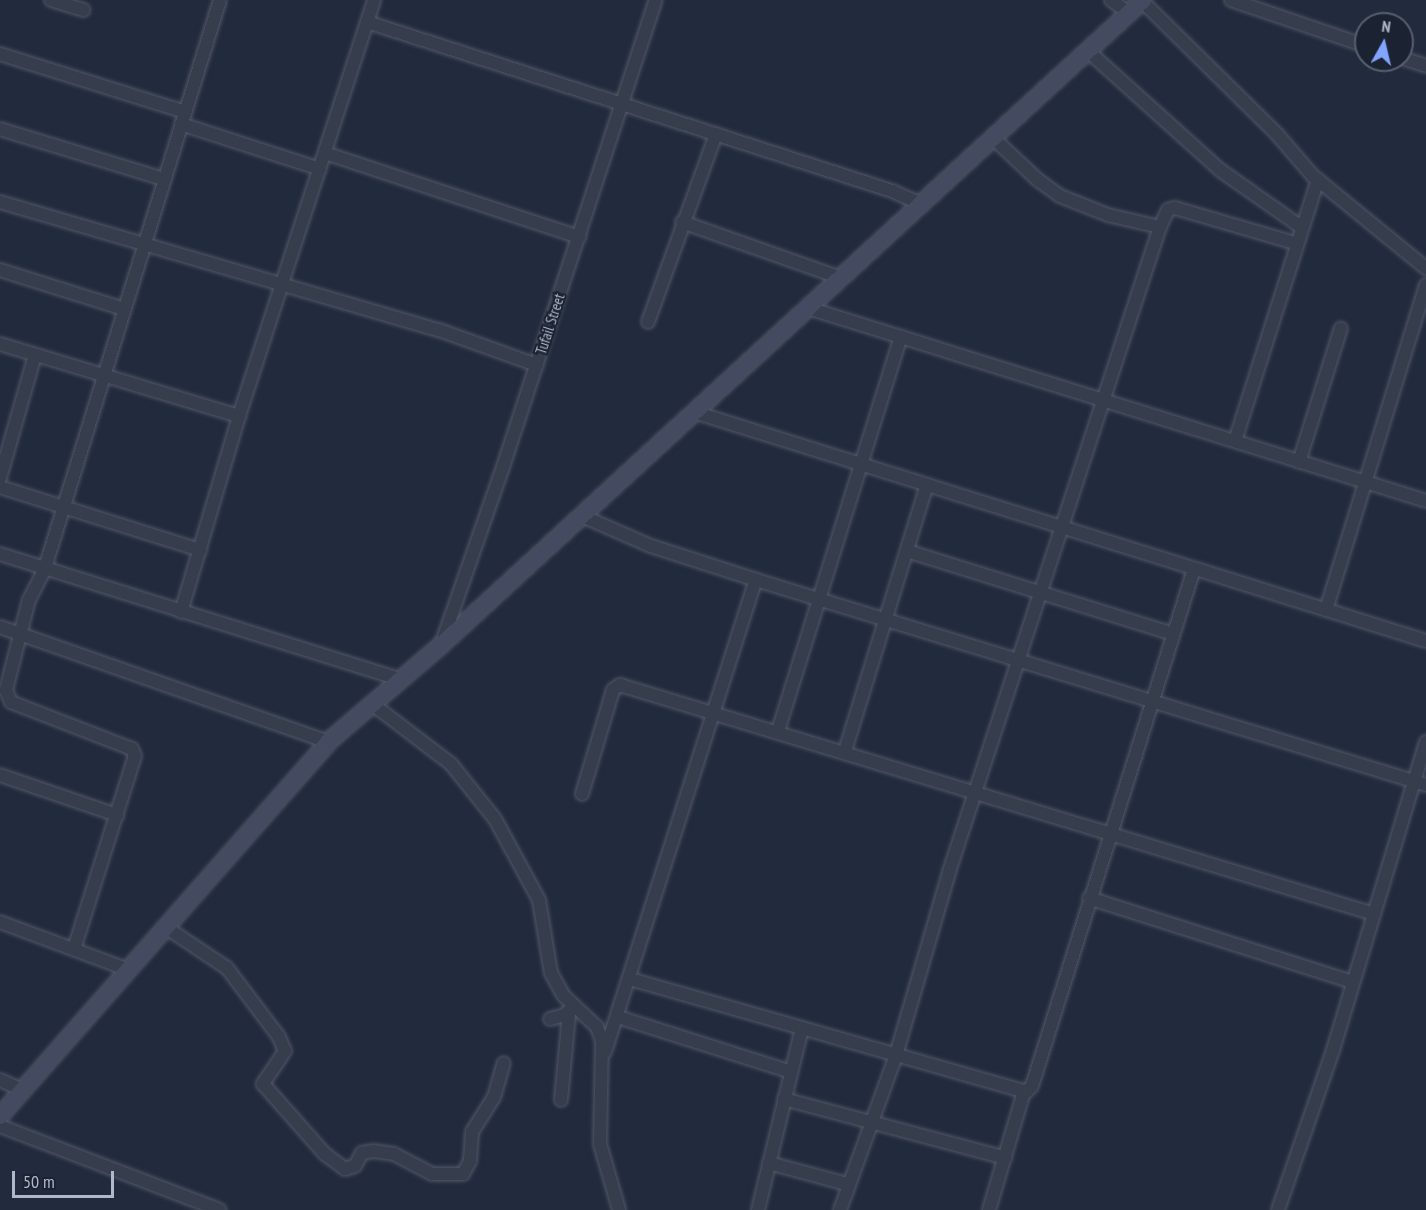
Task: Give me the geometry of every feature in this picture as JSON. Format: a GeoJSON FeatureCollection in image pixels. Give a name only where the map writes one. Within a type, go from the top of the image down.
{"type":"FeatureCollection","features":[{"type":"Feature","properties":{"kind":"main road"},"geometry":{"type":"LineString","coordinates":[[0,1116],[25,1091],[164,926],[328,742],[371,702],[440,646],[1143,1]]}},
{"type":"Feature","properties":{"kind":"street"},"geometry":{"type":"LineString","coordinates":[[51,0],[84,10]]}},
{"type":"Feature","properties":{"kind":"street"},"geometry":{"type":"LineString","coordinates":[[74,949],[135,758],[132,748],[4,699],[29,600],[45,568],[220,0]]}},
{"type":"Feature","properties":{"kind":"street"},"geometry":{"type":"LineString","coordinates":[[181,612],[239,416],[374,0]]}},
{"type":"Feature","properties":{"kind":"street","name":"Tufail Street"},"geometry":{"type":"LineString","coordinates":[[440,646],[537,365],[656,0]]}},
{"type":"Feature","properties":{"kind":"street"},"geometry":{"type":"LineString","coordinates":[[1111,0],[1129,13]]}},
{"type":"Feature","properties":{"kind":"street"},"geometry":{"type":"LineString","coordinates":[[1231,0],[1354,42]]}},
{"type":"Feature","properties":{"kind":"street"},"geometry":{"type":"LineString","coordinates":[[1143,1],[1276,133],[1318,180],[1426,268]]}},
{"type":"Feature","properties":{"kind":"street"},"geometry":{"type":"LineString","coordinates":[[367,22],[621,106],[892,191],[921,204]]}},
{"type":"Feature","properties":{"kind":"street"},"geometry":{"type":"LineString","coordinates":[[1088,51],[1220,170],[1301,227]]}},
{"type":"Feature","properties":{"kind":"street"},"geometry":{"type":"LineString","coordinates":[[0,54],[320,169]]}},
{"type":"Feature","properties":{"kind":"street"},"geometry":{"type":"LineString","coordinates":[[0,129],[164,178]]}},
{"type":"Feature","properties":{"kind":"street"},"geometry":{"type":"LineString","coordinates":[[648,322],[682,222],[716,134]]}},
{"type":"Feature","properties":{"kind":"street"},"geometry":{"type":"LineString","coordinates":[[993,138],[1038,181],[1060,196],[1108,215],[1160,227]]}},
{"type":"Feature","properties":{"kind":"street"},"geometry":{"type":"LineString","coordinates":[[325,153],[579,237]]}},
{"type":"Feature","properties":{"kind":"street"},"geometry":{"type":"LineString","coordinates":[[1234,441],[1295,243],[1318,180]]}},
{"type":"Feature","properties":{"kind":"street"},"geometry":{"type":"LineString","coordinates":[[0,202],[281,287],[439,330],[537,365]]}},
{"type":"Feature","properties":{"kind":"street"},"geometry":{"type":"LineString","coordinates":[[840,1210],[847,1184],[896,1055],[976,791],[1101,400],[1167,210],[1175,208],[1295,243]]}},
{"type":"Feature","properties":{"kind":"street"},"geometry":{"type":"LineString","coordinates":[[682,222],[841,278]]}},
{"type":"Feature","properties":{"kind":"street"},"geometry":{"type":"LineString","coordinates":[[0,270],[124,309]]}},
{"type":"Feature","properties":{"kind":"street"},"geometry":{"type":"LineString","coordinates":[[1326,610],[1426,285]]}},
{"type":"Feature","properties":{"kind":"street"},"geometry":{"type":"LineString","coordinates":[[808,308],[1426,501]]}},
{"type":"Feature","properties":{"kind":"street"},"geometry":{"type":"LineString","coordinates":[[1299,462],[1341,328]]}},
{"type":"Feature","properties":{"kind":"street"},"geometry":{"type":"LineString","coordinates":[[778,731],[864,466],[902,337]]}},
{"type":"Feature","properties":{"kind":"street"},"geometry":{"type":"LineString","coordinates":[[0,344],[239,416]]}},
{"type":"Feature","properties":{"kind":"street"},"geometry":{"type":"LineString","coordinates":[[0,478],[35,355]]}},
{"type":"Feature","properties":{"kind":"street"},"geometry":{"type":"LineString","coordinates":[[694,412],[1426,641]]}},
{"type":"Feature","properties":{"kind":"street"},"geometry":{"type":"LineString","coordinates":[[845,751],[927,485]]}},
{"type":"Feature","properties":{"kind":"street"},"geometry":{"type":"LineString","coordinates":[[0,487],[200,550]]}},
{"type":"Feature","properties":{"kind":"street"},"geometry":{"type":"LineString","coordinates":[[582,516],[651,546],[756,580],[1020,659],[1420,784]]}},
{"type":"Feature","properties":{"kind":"street"},"geometry":{"type":"LineString","coordinates":[[907,551],[1173,634]]}},
{"type":"Feature","properties":{"kind":"street"},"geometry":{"type":"LineString","coordinates":[[0,554],[400,679]]}},
{"type":"Feature","properties":{"kind":"street"},"geometry":{"type":"LineString","coordinates":[[989,1210],[1024,1092],[1032,1086],[1109,832],[1194,569]]}},
{"type":"Feature","properties":{"kind":"street"},"geometry":{"type":"LineString","coordinates":[[603,1056],[618,1017],[756,580]]}},
{"type":"Feature","properties":{"kind":"street"},"geometry":{"type":"LineString","coordinates":[[0,627],[328,742]]}},
{"type":"Feature","properties":{"kind":"street"},"geometry":{"type":"LineString","coordinates":[[582,794],[616,685],[845,751],[1374,914]]}},
{"type":"Feature","properties":{"kind":"street"},"geometry":{"type":"LineString","coordinates":[[371,702],[435,748],[495,819],[539,900],[551,974],[571,1009],[597,1026],[603,1056],[600,1144],[619,1210]]}},
{"type":"Feature","properties":{"kind":"street"},"geometry":{"type":"LineString","coordinates":[[1278,1210],[1374,914],[1420,784],[1426,742]]}},
{"type":"Feature","properties":{"kind":"street"},"geometry":{"type":"LineString","coordinates":[[0,775],[117,815]]}},
{"type":"Feature","properties":{"kind":"street"},"geometry":{"type":"LineString","coordinates":[[1089,898],[1353,982]]}},
{"type":"Feature","properties":{"kind":"street"},"geometry":{"type":"LineString","coordinates":[[0,922],[129,970]]}},
{"type":"Feature","properties":{"kind":"street"},"geometry":{"type":"LineString","coordinates":[[164,926],[227,968],[279,1037],[285,1051],[263,1084],[325,1154],[345,1169],[355,1166],[362,1153],[373,1151],[394,1154],[432,1174],[463,1174],[470,1161],[474,1127],[494,1097],[504,1063]]}},
{"type":"Feature","properties":{"kind":"street"},"geometry":{"type":"LineString","coordinates":[[630,979],[1024,1092]]}},
{"type":"Feature","properties":{"kind":"street"},"geometry":{"type":"LineString","coordinates":[[550,1019],[571,1009]]}},
{"type":"Feature","properties":{"kind":"street"},"geometry":{"type":"LineString","coordinates":[[561,1100],[571,1009]]}},
{"type":"Feature","properties":{"kind":"street"},"geometry":{"type":"LineString","coordinates":[[618,1017],[791,1072]]}},
{"type":"Feature","properties":{"kind":"street"},"geometry":{"type":"LineString","coordinates":[[758,1210],[802,1028]]}},
{"type":"Feature","properties":{"kind":"street"},"geometry":{"type":"LineString","coordinates":[[0,1080],[25,1091]]}},
{"type":"Feature","properties":{"kind":"street"},"geometry":{"type":"LineString","coordinates":[[784,1099],[1005,1158]]}},
{"type":"Feature","properties":{"kind":"street"},"geometry":{"type":"LineString","coordinates":[[0,1126],[220,1210]]}},
{"type":"Feature","properties":{"kind":"street"},"geometry":{"type":"LineString","coordinates":[[769,1163],[847,1184]]}}]}
